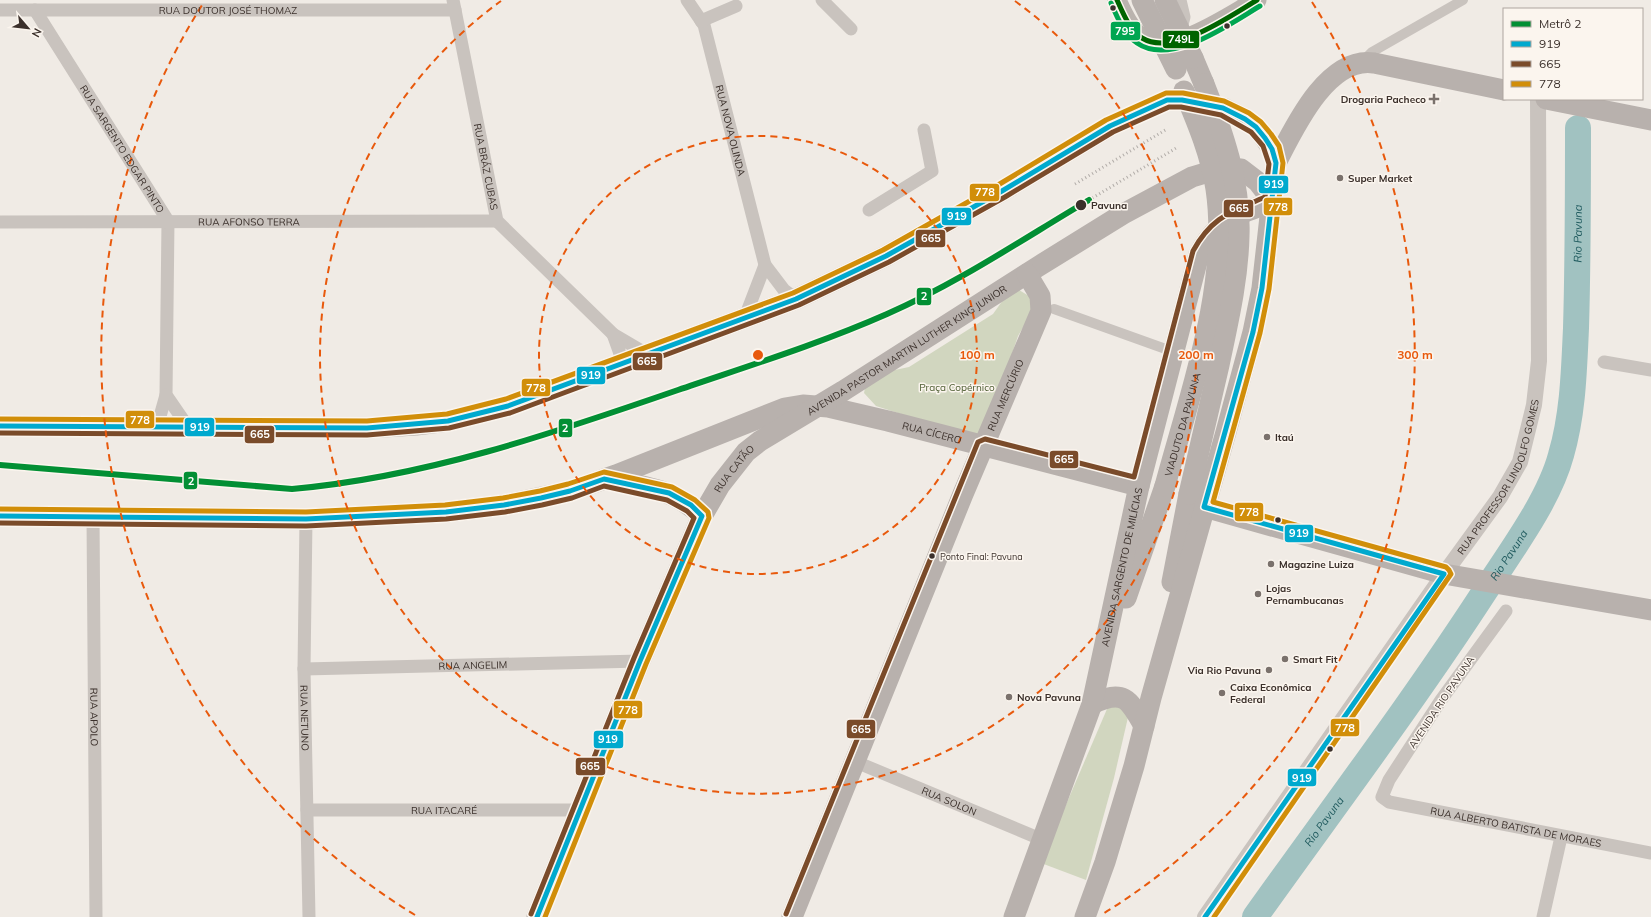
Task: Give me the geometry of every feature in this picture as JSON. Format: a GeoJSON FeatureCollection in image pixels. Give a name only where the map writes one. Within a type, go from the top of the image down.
{"type":"FeatureCollection","features":[{"type":"Feature","properties":{"kind":"main road"},"geometry":{"type":"LineString","coordinates":[[1116,0],[1129,24],[1142,38],[1153,43],[1174,42],[1204,29],[1257,0]]}},
{"type":"Feature","properties":{"kind":"main road","name":"VIADUTO DA PAVUNA"},"geometry":{"type":"LineString","coordinates":[[1101,661],[1128,593],[1165,486],[1210,317],[1218,243],[1218,208],[1211,167],[1198,126],[1176,69],[1142,0]]}},
{"type":"Feature","properties":{"kind":"main road"},"geometry":{"type":"LineString","coordinates":[[1165,0],[1193,58],[1216,112],[1232,168],[1238,205],[1239,236],[1234,298],[1197,501]]}},
{"type":"Feature","properties":{"kind":"main road"},"geometry":{"type":"LineString","coordinates":[[1085,917],[1105,862],[1134,766],[1159,670],[1168,600],[1197,501],[1253,332],[1262,288],[1276,163],[1296,125],[1324,85],[1353,65],[1503,90]]}},
{"type":"Feature","properties":{"kind":"main road"},"geometry":{"type":"LineString","coordinates":[[0,426],[367,428],[416,425],[448,421],[508,406],[555,390],[624,362],[796,299],[886,256],[996,195],[1110,126],[1157,103],[1167,100],[1182,100],[1223,108],[1245,119],[1256,127],[1268,143],[1276,163]]}},
{"type":"Feature","properties":{"kind":"main road"},"geometry":{"type":"LineString","coordinates":[[1546,100],[1651,120]]}},
{"type":"Feature","properties":{"kind":"main road"},"geometry":{"type":"LineString","coordinates":[[1222,168],[1227,138],[1223,108]]}},
{"type":"Feature","properties":{"kind":"main road","name":"AVENIDA PASTOR MARTIN LUTHER KING JUNIOR"},"geometry":{"type":"LineString","coordinates":[[0,516],[306,519],[446,512],[504,505],[570,491],[785,408],[803,405],[818,406],[1123,214],[1192,177],[1222,168],[1234,167],[1245,171],[1258,182],[1272,200]]}},
{"type":"Feature","properties":{"kind":"main road","name":"AVENIDA SARGENTO DE MILÍCIAS"},"geometry":{"type":"LineString","coordinates":[[1014,917],[1092,704],[1139,486],[1203,247],[1213,234],[1229,221],[1272,200]]}},
{"type":"Feature","properties":{"kind":"main road","name":"RUA MERCÚRIO"},"geometry":{"type":"LineString","coordinates":[[792,917],[983,446],[1041,311],[1040,296],[1027,274]]}},
{"type":"Feature","properties":{"kind":"main road","name":"RUA CÍCERO"},"geometry":{"type":"LineString","coordinates":[[818,406],[888,421],[1139,486]]}},
{"type":"Feature","properties":{"kind":"main road","name":"RUA CATÃO"},"geometry":{"type":"LineString","coordinates":[[537,917],[640,661],[702,516],[720,485],[746,452],[760,441],[818,406]]}},
{"type":"Feature","properties":{"kind":"main road"},"geometry":{"type":"LineString","coordinates":[[604,479],[669,493],[681,499],[702,516]]}},
{"type":"Feature","properties":{"kind":"main road"},"geometry":{"type":"LineString","coordinates":[[1197,501],[1452,576],[1651,610]]}},
{"type":"Feature","properties":{"kind":"main road"},"geometry":{"type":"LineString","coordinates":[[1092,704],[1108,698],[1124,698],[1133,705],[1144,726]]}},
{"type":"Feature","properties":{"kind":"street","name":"RUA NOVA OLINDA"},"geometry":{"type":"LineString","coordinates":[[687,0],[701,21],[765,265],[784,290],[796,299]]}},
{"type":"Feature","properties":{"kind":"street"},"geometry":{"type":"LineString","coordinates":[[822,0],[851,29]]}},
{"type":"Feature","properties":{"kind":"street"},"geometry":{"type":"LineString","coordinates":[[1174,42],[1184,24],[1184,13],[1180,0]]}},
{"type":"Feature","properties":{"kind":"street"},"geometry":{"type":"LineString","coordinates":[[1353,65],[1372,52],[1463,0]]}},
{"type":"Feature","properties":{"kind":"street","name":"RUA DOUTOR JOSÉ THOMAZ"},"geometry":{"type":"LineString","coordinates":[[0,10],[454,5]]}},
{"type":"Feature","properties":{"kind":"street","name":"RUA BRÁZ CUBAS"},"geometry":{"type":"LineString","coordinates":[[454,5],[497,221],[612,334],[647,354]]}},
{"type":"Feature","properties":{"kind":"street"},"geometry":{"type":"LineString","coordinates":[[701,21],[736,6]]}},
{"type":"Feature","properties":{"kind":"street","name":"RUA SARGENTO EDGAR PINTO"},"geometry":{"type":"LineString","coordinates":[[35,10],[168,221],[166,395],[157,427]]}},
{"type":"Feature","properties":{"kind":"street","name":"RUA PROFESSOR LINDOLFO GOMES"},"geometry":{"type":"LineString","coordinates":[[1205,917],[1452,576],[1510,481],[1525,446],[1534,405],[1539,361],[1546,100]]}},
{"type":"Feature","properties":{"kind":"street"},"geometry":{"type":"LineString","coordinates":[[869,210],[932,171],[924,130]]}},
{"type":"Feature","properties":{"kind":"street","name":"RUA AFONSO TERRA"},"geometry":{"type":"LineString","coordinates":[[0,222],[497,221]]}},
{"type":"Feature","properties":{"kind":"street"},"geometry":{"type":"LineString","coordinates":[[745,317],[765,265]]}},
{"type":"Feature","properties":{"kind":"street"},"geometry":{"type":"LineString","coordinates":[[1054,309],[1174,352]]}},
{"type":"Feature","properties":{"kind":"street","name":"RUA BRÁZ CUBAS"},"geometry":{"type":"LineString","coordinates":[[612,334],[624,362]]}},
{"type":"Feature","properties":{"kind":"street"},"geometry":{"type":"LineString","coordinates":[[1604,362],[1651,370]]}},
{"type":"Feature","properties":{"kind":"street"},"geometry":{"type":"LineString","coordinates":[[166,395],[188,427]]}},
{"type":"Feature","properties":{"kind":"street","name":"RUA APOLO"},"geometry":{"type":"LineString","coordinates":[[93,517],[96,917]]}},
{"type":"Feature","properties":{"kind":"street","name":"RUA NETUNO"},"geometry":{"type":"LineString","coordinates":[[306,519],[304,669],[309,917]]}},
{"type":"Feature","properties":{"kind":"street","name":"AVENIDA RIO PAVUNA"},"geometry":{"type":"LineString","coordinates":[[1382,797],[1389,780],[1441,700],[1506,611]]}},
{"type":"Feature","properties":{"kind":"street","name":"RUA ANGELIM"},"geometry":{"type":"LineString","coordinates":[[304,669],[640,661]]}},
{"type":"Feature","properties":{"kind":"street","name":"RUA SOLON"},"geometry":{"type":"LineString","coordinates":[[856,762],[1042,840]]}},
{"type":"Feature","properties":{"kind":"street","name":"RUA ALBERTO BATISTA DE MORAES"},"geometry":{"type":"LineString","coordinates":[[1382,797],[1389,802],[1561,837],[1651,853]]}},
{"type":"Feature","properties":{"kind":"street","name":"RUA ITACARÉ"},"geometry":{"type":"LineString","coordinates":[[308,810],[580,810]]}},
{"type":"Feature","properties":{"kind":"street"},"geometry":{"type":"LineString","coordinates":[[1543,917],[1561,837]]}},
{"type":"Feature","properties":{"kind":"green space","name":"Praça Copérnico"},"geometry":{"type":"Polygon","coordinates":[[[1019,290],[1029,296],[1032,301],[1032,312],[1018,336],[983,440],[876,406],[864,393],[865,388],[890,371],[909,367],[993,314],[1003,300],[1019,290]]]}},
{"type":"Feature","properties":{"kind":"green space"},"geometry":{"type":"Polygon","coordinates":[[[1110,702],[1129,713],[1114,778],[1086,880],[1041,863],[1110,702]]]}},
{"type":"Feature","properties":{"kind":"waterway","name":"Rio Pavuna"},"geometry":{"type":"LineString","coordinates":[[1255,917],[1458,632],[1528,525],[1548,490],[1565,440],[1574,376],[1577,278],[1578,128]]}},
{"type":"Feature","properties":{"kind":"railway"},"geometry":{"type":"LineString","coordinates":[[1075,184],[1167,129]]}},
{"type":"Feature","properties":{"kind":"railway"},"geometry":{"type":"LineString","coordinates":[[1089,200],[1178,147]]}},
{"type":"Feature","properties":{"kind":"metro line","name":"2"},"geometry":{"type":"LineString","coordinates":[[0,465],[292,489],[391,475],[440,464],[488,452],[583,422],[783,354],[861,325],[913,302],[965,275],[1089,200]]}},
{"type":"Feature","properties":{"kind":"transit line","name":"749L"},"geometry":{"type":"LineString","coordinates":[[1117,0],[1127,21],[1134,31],[1142,38],[1155,42],[1169,42],[1185,39],[1217,24],[1257,0]]}},
{"type":"Feature","properties":{"kind":"transit line","name":"795"},"geometry":{"type":"LineString","coordinates":[[1111,3],[1121,25],[1132,39],[1137,43],[1151,49],[1166,50],[1200,40],[1217,32],[1260,6]]}},
{"type":"Feature","properties":{"kind":"transit line","name":"778"},"geometry":{"type":"LineString","coordinates":[[0,419],[367,421],[447,414],[506,399],[793,293],[883,250],[998,185],[1106,120],[1166,93],[1183,93],[1224,101],[1249,113],[1261,122],[1279,146],[1283,163],[1269,289],[1260,333],[1213,502],[1446,567],[1451,574],[1214,917]]}},
{"type":"Feature","properties":{"kind":"transit line","name":"919"},"geometry":{"type":"LineString","coordinates":[[0,426],[367,428],[448,421],[508,406],[796,299],[886,256],[1002,191],[1110,126],[1167,100],[1182,100],[1223,108],[1245,119],[1256,127],[1272,149],[1276,163],[1262,288],[1253,332],[1204,507],[1444,574],[1205,917]]}},
{"type":"Feature","properties":{"kind":"transit line","name":"665"},"geometry":{"type":"LineString","coordinates":[[0,433],[367,435],[449,428],[510,413],[799,305],[889,262],[1005,197],[1113,132],[1169,107],[1181,107],[1221,115],[1251,132],[1263,146],[1269,164],[1265,197],[1233,211],[1215,222],[1200,239],[1193,251],[1134,477],[985,439],[978,442],[786,914]]}},
{"type":"Feature","properties":{"kind":"transit line","name":"778"},"geometry":{"type":"LineString","coordinates":[[0,509],[306,512],[445,505],[503,498],[540,491],[568,484],[604,472],[672,487],[695,500],[708,512],[709,518],[646,664],[545,917]]}},
{"type":"Feature","properties":{"kind":"transit line","name":"919"},"geometry":{"type":"LineString","coordinates":[[0,516],[306,519],[446,512],[504,505],[541,498],[570,491],[604,479],[669,493],[691,505],[702,516],[640,661],[537,917]]}},
{"type":"Feature","properties":{"kind":"transit line","name":"665"},"geometry":{"type":"LineString","coordinates":[[0,523],[306,526],[446,519],[505,512],[542,505],[572,498],[604,486],[667,500],[687,511],[694,518],[634,658],[531,914]]}},
{"type":"Feature","properties":{"kind":"place","name":"Drogaria Pacheco"},"geometry":{"type":"Point","coordinates":[1434,99]}},
{"type":"Feature","properties":{"kind":"place","name":"Super Market"},"geometry":{"type":"Point","coordinates":[1340,178]}},
{"type":"Feature","properties":{"kind":"place","name":"Pavuna"},"geometry":{"type":"Point","coordinates":[1081,205]}},
{"type":"Feature","properties":{"kind":"place","name":"Itaú"},"geometry":{"type":"Point","coordinates":[1267,437]}},
{"type":"Feature","properties":{"kind":"place","name":"Ponto Final: Pavuna"},"geometry":{"type":"Point","coordinates":[932,556]}},
{"type":"Feature","properties":{"kind":"place","name":"Magazine Luiza"},"geometry":{"type":"Point","coordinates":[1271,564]}},
{"type":"Feature","properties":{"kind":"place","name":"Lojas Pernambucanas"},"geometry":{"type":"Point","coordinates":[1258,594]}},
{"type":"Feature","properties":{"kind":"place","name":"Smart Fit"},"geometry":{"type":"Point","coordinates":[1285,659]}},
{"type":"Feature","properties":{"kind":"place","name":"Via Rio Pavuna"},"geometry":{"type":"Point","coordinates":[1269,670]}},
{"type":"Feature","properties":{"kind":"place","name":"Caixa Econômica Federal"},"geometry":{"type":"Point","coordinates":[1222,693]}},
{"type":"Feature","properties":{"kind":"place","name":"Nova Pavuna"},"geometry":{"type":"Point","coordinates":[1009,697]}}]}
